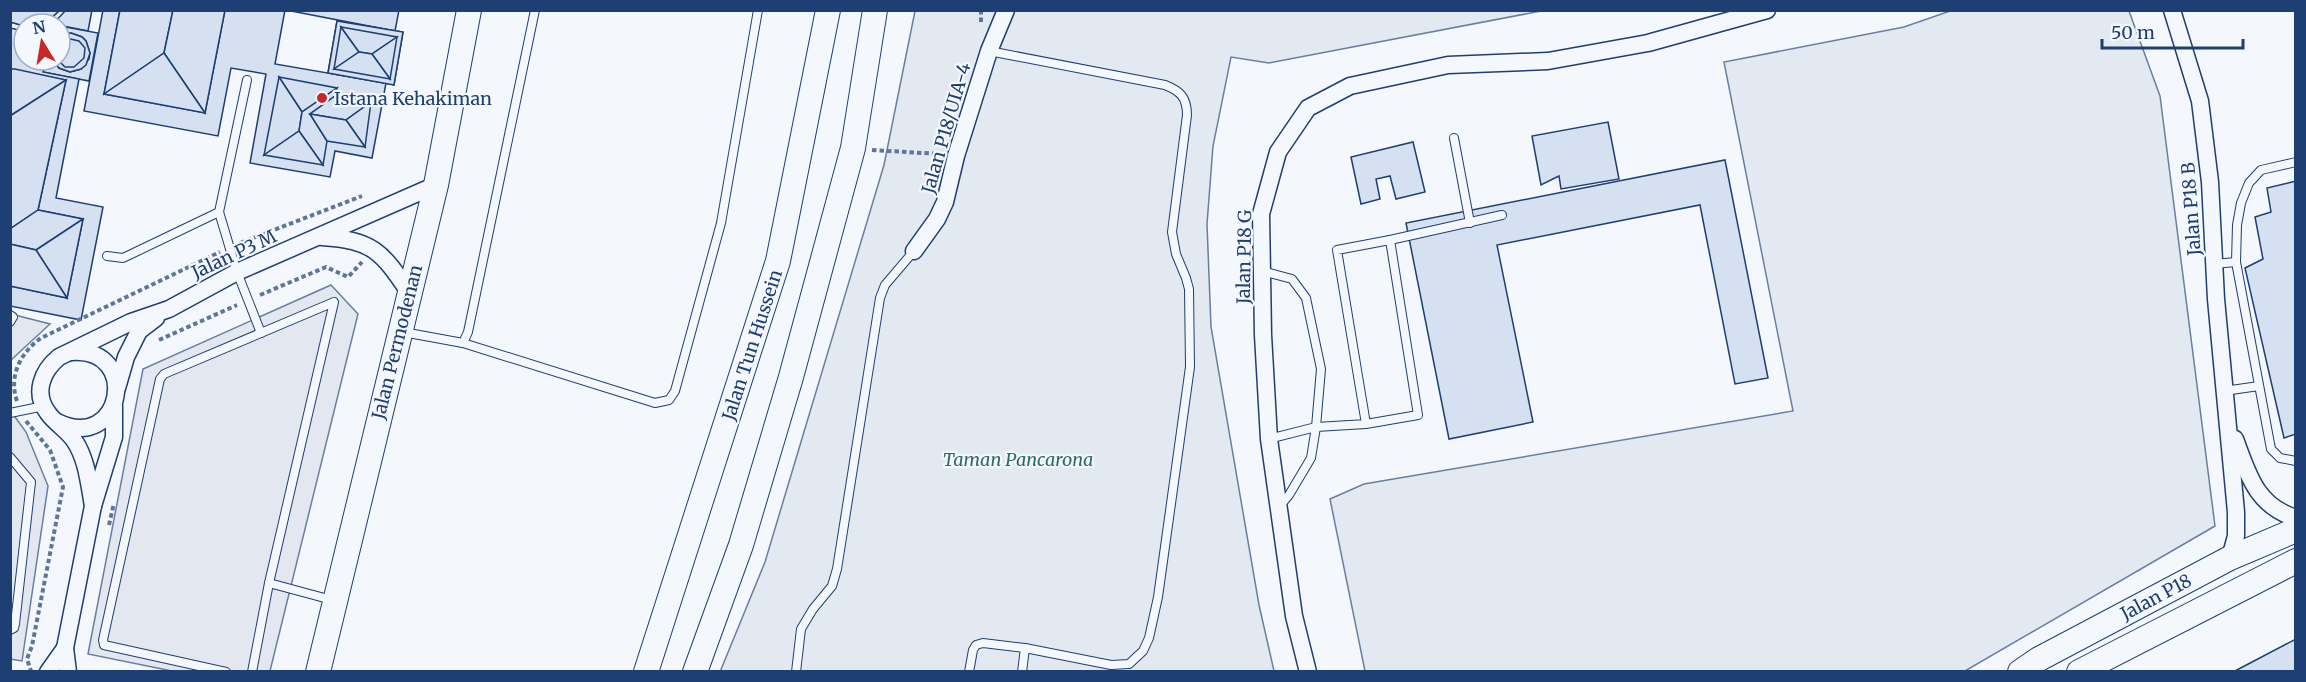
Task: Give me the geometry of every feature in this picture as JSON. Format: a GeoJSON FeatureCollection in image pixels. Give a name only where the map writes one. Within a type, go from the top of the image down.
{"type":"FeatureCollection","features":[{"type":"Feature","properties":{"kind":"main road","name":"Jalan Permodenan"},"geometry":{"type":"LineString","coordinates":[[318,672],[436,184],[469,10]]}},
{"type":"Feature","properties":{"kind":"main road","name":"Jalan Tun Hussein"},"geometry":{"type":"LineString","coordinates":[[646,672],[778,261],[828,10]]}},
{"type":"Feature","properties":{"kind":"main road"},"geometry":{"type":"LineString","coordinates":[[695,672],[741,546],[791,377],[853,148],[875,10]]}},
{"type":"Feature","properties":{"kind":"main road","name":"Jalan P18"},"geometry":{"type":"LineString","coordinates":[[2020,672],[2039,659],[2230,558],[2295,530]]}},
{"type":"Feature","properties":{"kind":"main road","name":"Jalan P18"},"geometry":{"type":"LineString","coordinates":[[2079,672],[2295,561]]}},
{"type":"Feature","properties":{"kind":"street","name":"Jalan P18/UIA-4"},"geometry":{"type":"LineString","coordinates":[[914,251],[937,219],[945,202],[956,156],[989,51],[1006,10]]}},
{"type":"Feature","properties":{"kind":"street","name":"Jalan P18 G"},"geometry":{"type":"LineString","coordinates":[[1308,672],[1294,616],[1269,439],[1261,271],[1261,214],[1278,152],[1308,108],[1350,86],[1448,65],[1548,61],[1648,43],[1767,10]]}},
{"type":"Feature","properties":{"kind":"street","name":"Jalan P18 B"},"geometry":{"type":"LineString","coordinates":[[2172,10],[2200,101],[2210,182],[2225,410],[2236,512],[2236,536],[2230,558]]}},
{"type":"Feature","properties":{"kind":"street","name":"Jalan P3 M"},"geometry":{"type":"LineString","coordinates":[[68,672],[64,648],[93,506],[114,437],[114,406],[117,388],[126,357],[139,331],[169,309],[237,272],[436,184]]}},
{"type":"Feature","properties":{"kind":"street","name":"Jalan P3 M"},"geometry":{"type":"LineString","coordinates":[[318,237],[354,240],[365,244],[386,258],[409,292]]}},
{"type":"Feature","properties":{"kind":"street","name":"Jalan P3 M"},"geometry":{"type":"LineString","coordinates":[[93,506],[86,466],[74,440],[44,406],[40,395],[40,384],[44,373],[59,357],[131,322],[169,309]]}},
{"type":"Feature","properties":{"kind":"street"},"geometry":{"type":"LineString","coordinates":[[70,352],[81,351],[102,359],[110,367],[117,388]]}},
{"type":"Feature","properties":{"kind":"street"},"geometry":{"type":"LineString","coordinates":[[56,421],[78,428],[89,427],[99,422],[114,406]]}},
{"type":"Feature","properties":{"kind":"street","name":"Jalan P18 B"},"geometry":{"type":"LineString","coordinates":[[2225,410],[2248,476],[2264,501],[2281,514],[2295,518]]}},
{"type":"Feature","properties":{"kind":"street","name":"Jalan P3 M"},"geometry":{"type":"LineString","coordinates":[[48,672],[64,648]]}},
{"type":"Feature","properties":{"kind":"lane"},"geometry":{"type":"LineString","coordinates":[[463,343],[468,332],[534,10]]}},
{"type":"Feature","properties":{"kind":"lane"},"geometry":{"type":"LineString","coordinates":[[400,331],[463,343],[655,404],[669,400],[675,392],[721,223],[758,10]]}},
{"type":"Feature","properties":{"kind":"lane"},"geometry":{"type":"LineString","coordinates":[[969,672],[973,650],[976,645],[983,643],[1025,648],[1121,666],[1129,664],[1143,651],[1151,632],[1165,552],[1190,367],[1189,289],[1176,254],[1172,232],[1187,104],[1183,96],[1165,85],[989,51]]}},
{"type":"Feature","properties":{"kind":"lane"},"geometry":{"type":"LineString","coordinates":[[247,80],[219,212],[237,272],[261,333]]}},
{"type":"Feature","properties":{"kind":"lane"},"geometry":{"type":"LineString","coordinates":[[1454,138],[1470,223]]}},
{"type":"Feature","properties":{"kind":"lane"},"geometry":{"type":"LineString","coordinates":[[2295,162],[2261,170],[2249,183],[2241,203],[2237,225],[2236,262],[2271,449],[2280,458],[2295,461]]}},
{"type":"Feature","properties":{"kind":"lane"},"geometry":{"type":"LineString","coordinates":[[107,256],[123,258],[219,212]]}},
{"type":"Feature","properties":{"kind":"lane"},"geometry":{"type":"LineString","coordinates":[[1366,424],[1337,250],[1502,215]]}},
{"type":"Feature","properties":{"kind":"lane"},"geometry":{"type":"LineString","coordinates":[[1269,439],[1316,427],[1366,424],[1418,415],[1390,240]]}},
{"type":"Feature","properties":{"kind":"lane"},"geometry":{"type":"LineString","coordinates":[[796,672],[801,629],[813,609],[832,586],[837,569],[880,298],[885,285],[914,251]]}},
{"type":"Feature","properties":{"kind":"lane"},"geometry":{"type":"LineString","coordinates":[[2214,264],[2236,262]]}},
{"type":"Feature","properties":{"kind":"lane"},"geometry":{"type":"LineString","coordinates":[[1261,271],[1292,279],[1306,298],[1321,369],[1311,458],[1279,508]]}},
{"type":"Feature","properties":{"kind":"lane"},"geometry":{"type":"LineString","coordinates":[[226,672],[104,645],[103,640],[161,376],[334,303],[269,583],[252,672]]}},
{"type":"Feature","properties":{"kind":"lane"},"geometry":{"type":"LineString","coordinates":[[10,315],[13,320],[10,322]]}},
{"type":"Feature","properties":{"kind":"lane"},"geometry":{"type":"LineString","coordinates":[[2224,392],[2259,386]]}},
{"type":"Feature","properties":{"kind":"lane"},"geometry":{"type":"LineString","coordinates":[[11,414],[44,406]]}},
{"type":"Feature","properties":{"kind":"lane"},"geometry":{"type":"LineString","coordinates":[[10,457],[31,482],[15,624],[10,630]]}},
{"type":"Feature","properties":{"kind":"lane"},"geometry":{"type":"LineString","coordinates":[[269,583],[334,600]]}},
{"type":"Feature","properties":{"kind":"lane"},"geometry":{"type":"LineString","coordinates":[[1022,672],[1025,648]]}},
{"type":"Feature","properties":{"kind":"path"},"geometry":{"type":"LineString","coordinates":[[884,151],[956,156]]}},
{"type":"Feature","properties":{"kind":"path"},"geometry":{"type":"LineString","coordinates":[[151,345],[164,337],[326,267],[348,277],[374,250]]}},
{"type":"Feature","properties":{"kind":"path"},"geometry":{"type":"LineString","coordinates":[[107,535],[116,493]]}},
{"type":"Feature","properties":{"kind":"green space","name":"Taman Pancarona"},"geometry":{"type":"Polygon","coordinates":[[[915,11],[1541,11],[1269,63],[1231,57],[1213,146],[1207,224],[1211,327],[1259,605],[1274,671],[720,672],[765,562],[884,165],[915,11]]]}},
{"type":"Feature","properties":{"kind":"green space"},"geometry":{"type":"Polygon","coordinates":[[[1950,11],[2129,11],[2160,96],[2215,526],[1965,671],[1365,671],[1330,499],[1364,484],[1793,411],[1724,62],[1904,27],[1950,11]]]}},
{"type":"Feature","properties":{"kind":"shaded area"},"geometry":{"type":"Polygon","coordinates":[[[331,285],[358,314],[270,671],[172,671],[88,654],[143,369],[331,285]]]}},
{"type":"Feature","properties":{"kind":"shaded area"},"geometry":{"type":"Polygon","coordinates":[[[11,314],[50,324],[11,360],[11,314]]]}},
{"type":"Feature","properties":{"kind":"shaded area"},"geometry":{"type":"Polygon","coordinates":[[[10,410],[26,432],[48,486],[22,661],[10,659],[10,410]]]}},
{"type":"Feature","properties":{"kind":"building"},"geometry":{"type":"Polygon","coordinates":[[[10,10],[60,10],[58,12],[12,12],[12,23],[10,22],[10,10]]]}},
{"type":"Feature","properties":{"kind":"building"},"geometry":{"type":"Polygon","coordinates":[[[10,10],[60,10],[58,12],[12,12],[12,23],[10,22],[10,10]]]}},
{"type":"Feature","properties":{"kind":"building"},"geometry":{"type":"Polygon","coordinates":[[[66,10],[92,10],[88,31],[72,28],[72,12],[64,12],[66,10]]]}},
{"type":"Feature","properties":{"kind":"building","name":"Istana Kehakiman"},"geometry":{"type":"Polygon","coordinates":[[[103,10],[120,10],[104,94],[205,113],[225,10],[285,10],[275,64],[386,83],[372,158],[335,151],[330,177],[250,163],[266,74],[231,68],[218,136],[84,111],[103,10]]]}},
{"type":"Feature","properties":{"kind":"building"},"geometry":{"type":"Polygon","coordinates":[[[120,10],[173,10],[164,53],[104,94],[120,10]]]}},
{"type":"Feature","properties":{"kind":"building"},"geometry":{"type":"Polygon","coordinates":[[[173,10],[225,10],[205,113],[164,53],[173,10]]]}},
{"type":"Feature","properties":{"kind":"building"},"geometry":{"type":"Polygon","coordinates":[[[286,10],[399,10],[395,31],[286,10]]]}},
{"type":"Feature","properties":{"kind":"building"},"geometry":{"type":"Polygon","coordinates":[[[337,21],[403,32],[394,85],[328,73],[337,21]],[[341,27],[334,69],[390,79],[397,37],[341,27]]]}},
{"type":"Feature","properties":{"kind":"building"},"geometry":{"type":"Polygon","coordinates":[[[337,21],[403,32],[394,85],[328,73],[337,21]]]}},
{"type":"Feature","properties":{"kind":"building"},"geometry":{"type":"Polygon","coordinates":[[[341,27],[359,52],[334,69],[341,27]]]}},
{"type":"Feature","properties":{"kind":"building"},"geometry":{"type":"Polygon","coordinates":[[[341,27],[397,37],[372,54],[359,52],[341,27]]]}},
{"type":"Feature","properties":{"kind":"building"},"geometry":{"type":"Polygon","coordinates":[[[10,28],[12,28],[12,69],[10,69],[10,28]]]}},
{"type":"Feature","properties":{"kind":"building"},"geometry":{"type":"Polygon","coordinates":[[[72,28],[98,33],[89,81],[43,72],[72,72],[81,69],[89,59],[90,53],[82,37],[72,33],[72,28]]]}},
{"type":"Feature","properties":{"kind":"building"},"geometry":{"type":"Polygon","coordinates":[[[72,33],[86,41],[90,53],[86,65],[72,71],[72,33]]]}},
{"type":"Feature","properties":{"kind":"building"},"geometry":{"type":"Polygon","coordinates":[[[397,37],[390,79],[372,54],[397,37]]]}},
{"type":"Feature","properties":{"kind":"building"},"geometry":{"type":"Polygon","coordinates":[[[72,39],[79,41],[85,48],[84,58],[72,67],[72,39]]]}},
{"type":"Feature","properties":{"kind":"building"},"geometry":{"type":"Polygon","coordinates":[[[359,52],[372,54],[390,79],[334,69],[359,52]]]}},
{"type":"Feature","properties":{"kind":"building"},"geometry":{"type":"Polygon","coordinates":[[[164,53],[205,113],[104,94],[164,53]]]}},
{"type":"Feature","properties":{"kind":"building"},"geometry":{"type":"Polygon","coordinates":[[[10,69],[12,72],[29,72],[66,80],[10,116],[10,69]]]}},
{"type":"Feature","properties":{"kind":"building"},"geometry":{"type":"Polygon","coordinates":[[[25,72],[43,72],[79,79],[56,198],[103,207],[81,320],[10,306],[10,286],[67,298],[83,219],[38,210],[66,80],[25,72]]]}},
{"type":"Feature","properties":{"kind":"building"},"geometry":{"type":"Polygon","coordinates":[[[279,77],[337,88],[302,112],[279,77]]]}},
{"type":"Feature","properties":{"kind":"building"},"geometry":{"type":"Polygon","coordinates":[[[279,77],[302,112],[299,131],[264,155],[279,77]]]}},
{"type":"Feature","properties":{"kind":"building"},"geometry":{"type":"Polygon","coordinates":[[[66,80],[38,210],[10,229],[10,116],[66,80]]]}},
{"type":"Feature","properties":{"kind":"building"},"geometry":{"type":"Polygon","coordinates":[[[337,88],[335,96],[310,114],[327,141],[323,165],[299,131],[302,112],[337,88]]]}},
{"type":"Feature","properties":{"kind":"building"},"geometry":{"type":"Polygon","coordinates":[[[335,96],[371,102],[346,120],[310,114],[335,96]]]}},
{"type":"Feature","properties":{"kind":"building"},"geometry":{"type":"Polygon","coordinates":[[[371,102],[365,147],[346,120],[371,102]]]}},
{"type":"Feature","properties":{"kind":"building"},"geometry":{"type":"Polygon","coordinates":[[[310,114],[346,120],[365,147],[327,141],[310,114]]]}},
{"type":"Feature","properties":{"kind":"building"},"geometry":{"type":"Polygon","coordinates":[[[1608,122],[1619,179],[1561,189],[1559,176],[1541,185],[1532,136],[1608,122]]]}},
{"type":"Feature","properties":{"kind":"building"},"geometry":{"type":"Polygon","coordinates":[[[299,131],[323,165],[264,155],[299,131]]]}},
{"type":"Feature","properties":{"kind":"building"},"geometry":{"type":"Polygon","coordinates":[[[1413,142],[1425,192],[1396,199],[1390,176],[1376,179],[1380,199],[1361,204],[1351,157],[1413,142]]]}},
{"type":"Feature","properties":{"kind":"building"},"geometry":{"type":"Polygon","coordinates":[[[1725,160],[1768,378],[1735,384],[1700,205],[1497,245],[1533,422],[1449,439],[1406,223],[1725,160]]]}},
{"type":"Feature","properties":{"kind":"building"},"geometry":{"type":"Polygon","coordinates":[[[2296,181],[2296,434],[2284,438],[2245,268],[2263,259],[2255,217],[2271,212],[2267,188],[2296,181]]]}},
{"type":"Feature","properties":{"kind":"building"},"geometry":{"type":"Polygon","coordinates":[[[38,210],[83,219],[36,250],[10,244],[10,229],[38,210]]]}},
{"type":"Feature","properties":{"kind":"building"},"geometry":{"type":"Polygon","coordinates":[[[83,219],[67,298],[36,250],[83,219]]]}},
{"type":"Feature","properties":{"kind":"building"},"geometry":{"type":"Polygon","coordinates":[[[10,244],[36,250],[67,298],[10,286],[10,244]]]}},
{"type":"Feature","properties":{"kind":"building"},"geometry":{"type":"Polygon","coordinates":[[[2296,639],[2296,672],[2233,672],[2296,639]]]}},
{"type":"Feature","properties":{"kind":"place","name":"Istana Kehakiman"},"geometry":{"type":"Point","coordinates":[322,98]}}]}
